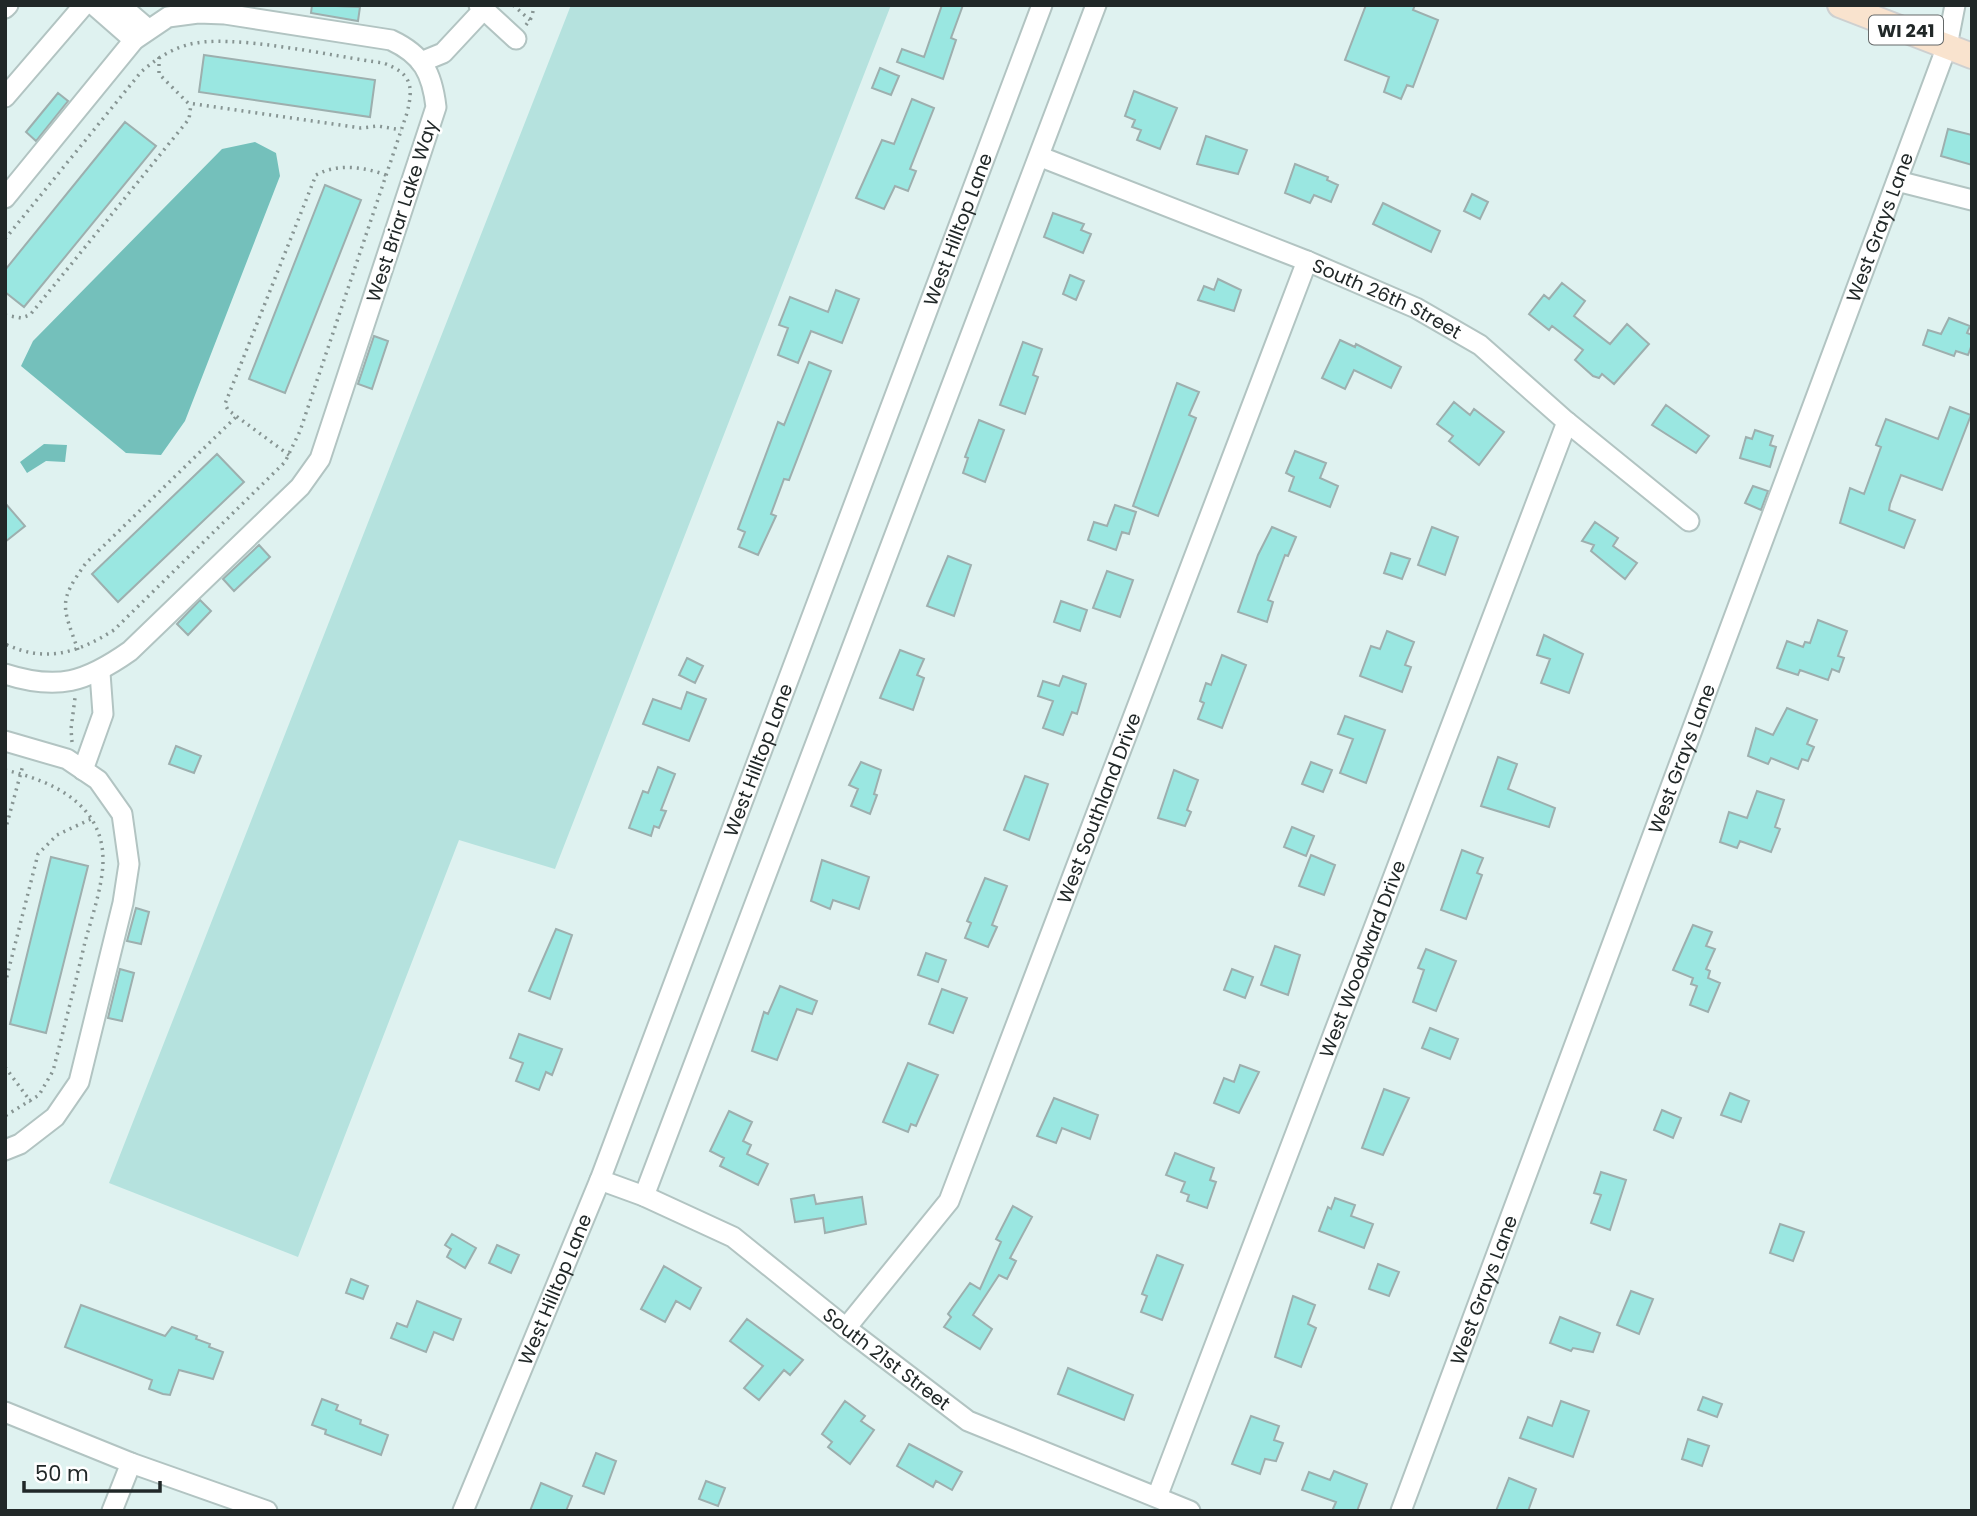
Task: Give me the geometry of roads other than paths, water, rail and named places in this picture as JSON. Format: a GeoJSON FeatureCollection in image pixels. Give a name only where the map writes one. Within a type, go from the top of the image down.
{"type":"FeatureCollection","features":[{"type":"Feature","properties":{"kind":"main road","name":"WI 241"},"geometry":{"type":"LineString","coordinates":[[1840,5],[1972,56]]}},
{"type":"Feature","properties":{"kind":"street"},"geometry":{"type":"LineString","coordinates":[[5,97],[84,5]]}},
{"type":"Feature","properties":{"kind":"street"},"geometry":{"type":"LineString","coordinates":[[94,5],[141,34]]}},
{"type":"Feature","properties":{"kind":"street"},"geometry":{"type":"LineString","coordinates":[[120,5],[141,34]]}},
{"type":"Feature","properties":{"kind":"street","name":"West Hilltop Lane"},"geometry":{"type":"LineString","coordinates":[[463,1511],[600,1180],[1042,5]]}},
{"type":"Feature","properties":{"kind":"street"},"geometry":{"type":"LineString","coordinates":[[644,1196],[1041,157],[1096,5]]}},
{"type":"Feature","properties":{"kind":"street","name":"West Grays Lane"},"geometry":{"type":"LineString","coordinates":[[1401,1511],[1947,46],[1955,5]]}},
{"type":"Feature","properties":{"kind":"street"},"geometry":{"type":"LineString","coordinates":[[421,62],[443,53],[481,7],[516,39]]}},
{"type":"Feature","properties":{"kind":"street","name":"West Briar Lake Way"},"geometry":{"type":"LineString","coordinates":[[5,198],[141,34],[167,17],[198,13],[225,14],[391,40],[405,47],[421,62],[433,80],[436,107],[320,458],[300,487],[130,651],[100,673],[77,681],[48,683],[5,674]]}},
{"type":"Feature","properties":{"kind":"street","name":"South 26th Street"},"geometry":{"type":"LineString","coordinates":[[1041,157],[1307,261],[1416,308],[1479,345],[1567,422],[1689,521]]}},
{"type":"Feature","properties":{"kind":"street"},"geometry":{"type":"LineString","coordinates":[[1897,181],[1972,200]]}},
{"type":"Feature","properties":{"kind":"street","name":"West Southland Drive"},"geometry":{"type":"LineString","coordinates":[[846,1328],[948,1202],[1307,261]]}},
{"type":"Feature","properties":{"kind":"street","name":"West Woodward Drive"},"geometry":{"type":"LineString","coordinates":[[1157,1497],[1567,422]]}},
{"type":"Feature","properties":{"kind":"street"},"geometry":{"type":"LineString","coordinates":[[83,769],[103,714],[100,673]]}},
{"type":"Feature","properties":{"kind":"street"},"geometry":{"type":"LineString","coordinates":[[5,741],[67,759],[98,780],[122,814],[129,864],[123,902],[79,1082],[55,1117],[20,1144],[5,1150]]}},
{"type":"Feature","properties":{"kind":"street","name":"South 21st Street"},"geometry":{"type":"LineString","coordinates":[[600,1180],[644,1196],[733,1237],[968,1421],[1190,1511]]}},
{"type":"Feature","properties":{"kind":"street"},"geometry":{"type":"LineString","coordinates":[[5,1412],[131,1462],[267,1511]]}},
{"type":"Feature","properties":{"kind":"street"},"geometry":{"type":"LineString","coordinates":[[112,1511],[131,1462]]}}]}
